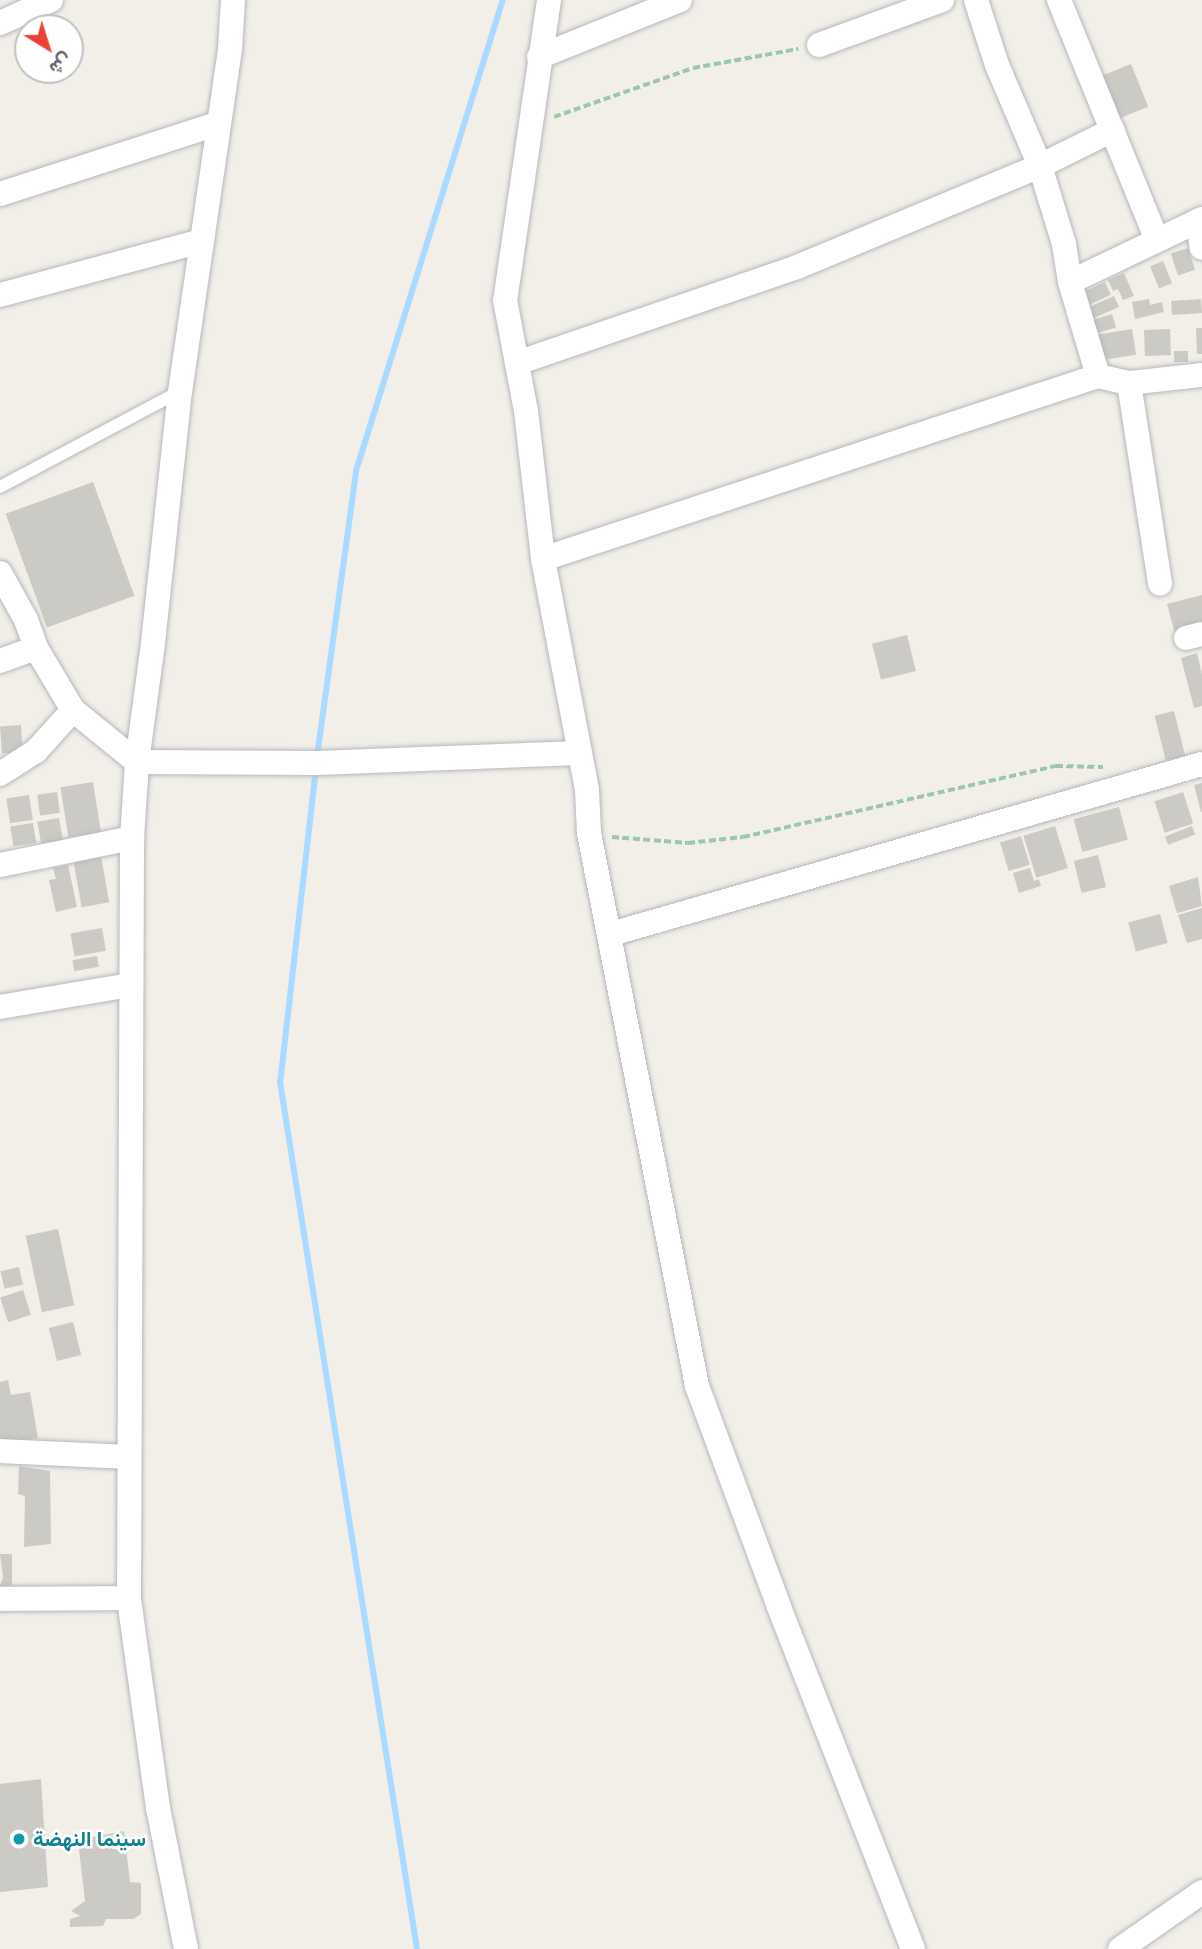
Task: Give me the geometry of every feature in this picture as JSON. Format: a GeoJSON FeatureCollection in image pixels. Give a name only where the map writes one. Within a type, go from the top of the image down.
{"type":"FeatureCollection","features":[{"type":"Feature","properties":{"kind":"street"},"geometry":{"type":"LineString","coordinates":[[0,23],[51,0]]}},
{"type":"Feature","properties":{"kind":"street"},"geometry":{"type":"LineString","coordinates":[[186,1949],[158,1808],[128,1598],[132,838],[137,762],[153,643],[180,392],[217,124],[230,50],[233,0]]}},
{"type":"Feature","properties":{"kind":"street"},"geometry":{"type":"LineString","coordinates":[[549,0],[505,300],[517,363],[543,559],[580,753],[589,833],[611,934],[697,1386],[779,1607],[913,1949]]}},
{"type":"Feature","properties":{"kind":"street"},"geometry":{"type":"LineString","coordinates":[[539,57],[680,0]]}},
{"type":"Feature","properties":{"kind":"street"},"geometry":{"type":"LineString","coordinates":[[819,45],[886,10],[942,0]]}},
{"type":"Feature","properties":{"kind":"street"},"geometry":{"type":"LineString","coordinates":[[976,0],[997,65],[1040,166],[1064,244],[1070,282],[1098,376]]}},
{"type":"Feature","properties":{"kind":"street"},"geometry":{"type":"LineString","coordinates":[[1059,0],[1157,240]]}},
{"type":"Feature","properties":{"kind":"street"},"geometry":{"type":"LineString","coordinates":[[0,194],[217,124]]}},
{"type":"Feature","properties":{"kind":"street"},"geometry":{"type":"LineString","coordinates":[[517,363],[797,267],[1040,166],[1112,130]]}},
{"type":"Feature","properties":{"kind":"street"},"geometry":{"type":"LineString","coordinates":[[1070,282],[1200,220],[1202,248]]}},
{"type":"Feature","properties":{"kind":"street"},"geometry":{"type":"LineString","coordinates":[[0,295],[201,241]]}},
{"type":"Feature","properties":{"kind":"street"},"geometry":{"type":"LineString","coordinates":[[543,559],[1098,376],[1129,383],[1202,375]]}},
{"type":"Feature","properties":{"kind":"street"},"geometry":{"type":"LineString","coordinates":[[1129,383],[1160,584]]}},
{"type":"Feature","properties":{"kind":"street"},"geometry":{"type":"LineString","coordinates":[[0,573],[26,620],[36,648],[74,710],[137,762],[316,763],[580,753]]}},
{"type":"Feature","properties":{"kind":"street"},"geometry":{"type":"LineString","coordinates":[[0,661],[36,648]]}},
{"type":"Feature","properties":{"kind":"street"},"geometry":{"type":"LineString","coordinates":[[0,774],[36,751],[74,710]]}},
{"type":"Feature","properties":{"kind":"street"},"geometry":{"type":"LineString","coordinates":[[611,934],[1202,764]]}},
{"type":"Feature","properties":{"kind":"street"},"geometry":{"type":"LineString","coordinates":[[0,865],[132,838]]}},
{"type":"Feature","properties":{"kind":"street"},"geometry":{"type":"LineString","coordinates":[[0,1007],[130,985]]}},
{"type":"Feature","properties":{"kind":"street"},"geometry":{"type":"LineString","coordinates":[[0,1451],[128,1457]]}},
{"type":"Feature","properties":{"kind":"street"},"geometry":{"type":"LineString","coordinates":[[0,1599],[128,1598]]}},
{"type":"Feature","properties":{"kind":"street"},"geometry":{"type":"LineString","coordinates":[[1120,1949],[1202,1892]]}},
{"type":"Feature","properties":{"kind":"lane"},"geometry":{"type":"LineString","coordinates":[[0,487],[180,392]]}},
{"type":"Feature","properties":{"kind":"path"},"geometry":{"type":"LineString","coordinates":[[531,122],[572,113],[693,68],[819,45]]}},
{"type":"Feature","properties":{"kind":"path"},"geometry":{"type":"LineString","coordinates":[[589,833],[688,843],[743,837],[1056,766],[1113,769]]}},
{"type":"Feature","properties":{"kind":"building"},"geometry":{"type":"Polygon","coordinates":[[[1131,64],[1148,107],[1114,121],[1097,78],[1131,64]]]}},
{"type":"Feature","properties":{"kind":"building"},"geometry":{"type":"Polygon","coordinates":[[[1188,248],[1195,270],[1178,275],[1171,254],[1188,248]]]}},
{"type":"Feature","properties":{"kind":"building"},"geometry":{"type":"Polygon","coordinates":[[[1163,261],[1172,283],[1159,288],[1150,266],[1163,261]]]}},
{"type":"Feature","properties":{"kind":"building"},"geometry":{"type":"Polygon","coordinates":[[[1124,273],[1134,296],[1123,300],[1118,289],[1113,291],[1108,280],[1124,273]]]}},
{"type":"Feature","properties":{"kind":"building"},"geometry":{"type":"Polygon","coordinates":[[[1105,282],[1111,295],[1087,306],[1081,293],[1105,282]]]}},
{"type":"Feature","properties":{"kind":"building"},"geometry":{"type":"Polygon","coordinates":[[[1114,296],[1119,307],[1091,320],[1086,309],[1114,296]]]}},
{"type":"Feature","properties":{"kind":"building"},"geometry":{"type":"Polygon","coordinates":[[[1149,299],[1150,305],[1162,302],[1164,312],[1135,319],[1132,302],[1149,299]]]}},
{"type":"Feature","properties":{"kind":"building"},"geometry":{"type":"Polygon","coordinates":[[[1201,299],[1202,313],[1172,315],[1171,301],[1201,299]]]}},
{"type":"Feature","properties":{"kind":"building"},"geometry":{"type":"Polygon","coordinates":[[[1112,314],[1116,327],[1095,334],[1091,320],[1112,314]]]}},
{"type":"Feature","properties":{"kind":"building"},"geometry":{"type":"Polygon","coordinates":[[[1196,328],[1202,328],[1202,354],[1197,354],[1196,328]]]}},
{"type":"Feature","properties":{"kind":"building"},"geometry":{"type":"Polygon","coordinates":[[[1132,329],[1136,355],[1101,360],[1096,335],[1132,329]]]}},
{"type":"Feature","properties":{"kind":"building"},"geometry":{"type":"Polygon","coordinates":[[[1170,329],[1171,355],[1145,356],[1144,330],[1170,329]]]}},
{"type":"Feature","properties":{"kind":"building"},"geometry":{"type":"Polygon","coordinates":[[[1174,351],[1188,351],[1188,362],[1174,362],[1174,351]]]}},
{"type":"Feature","properties":{"kind":"building"},"geometry":{"type":"Polygon","coordinates":[[[93,482],[134,596],[47,628],[6,514],[93,482]]]}},
{"type":"Feature","properties":{"kind":"building"},"geometry":{"type":"Polygon","coordinates":[[[1202,595],[1202,630],[1176,637],[1167,604],[1202,595]]]}},
{"type":"Feature","properties":{"kind":"building"},"geometry":{"type":"Polygon","coordinates":[[[907,635],[916,671],[881,680],[872,644],[907,635]]]}},
{"type":"Feature","properties":{"kind":"building"},"geometry":{"type":"Polygon","coordinates":[[[1197,653],[1202,674],[1202,706],[1194,708],[1181,658],[1197,653]]]}},
{"type":"Feature","properties":{"kind":"building"},"geometry":{"type":"Polygon","coordinates":[[[1174,711],[1185,756],[1166,760],[1155,716],[1174,711]]]}},
{"type":"Feature","properties":{"kind":"building"},"geometry":{"type":"Polygon","coordinates":[[[21,725],[23,752],[2,753],[0,726],[21,725]]]}},
{"type":"Feature","properties":{"kind":"building"},"geometry":{"type":"Polygon","coordinates":[[[93,782],[101,832],[68,838],[60,787],[93,782]]]}},
{"type":"Feature","properties":{"kind":"building"},"geometry":{"type":"Polygon","coordinates":[[[1202,783],[1202,812],[1201,812],[1194,785],[1202,783]]]}},
{"type":"Feature","properties":{"kind":"building"},"geometry":{"type":"Polygon","coordinates":[[[57,792],[60,813],[40,816],[37,795],[57,792]]]}},
{"type":"Feature","properties":{"kind":"building"},"geometry":{"type":"Polygon","coordinates":[[[1183,792],[1193,823],[1165,833],[1154,801],[1183,792]]]}},
{"type":"Feature","properties":{"kind":"building"},"geometry":{"type":"Polygon","coordinates":[[[29,795],[33,820],[10,823],[6,799],[29,795]]]}},
{"type":"Feature","properties":{"kind":"building"},"geometry":{"type":"Polygon","coordinates":[[[1119,807],[1128,840],[1082,852],[1074,819],[1119,807]]]}},
{"type":"Feature","properties":{"kind":"building"},"geometry":{"type":"Polygon","coordinates":[[[59,818],[63,840],[41,843],[37,822],[59,818]]]}},
{"type":"Feature","properties":{"kind":"building"},"geometry":{"type":"Polygon","coordinates":[[[33,823],[36,843],[13,846],[10,827],[33,823]]]}},
{"type":"Feature","properties":{"kind":"building"},"geometry":{"type":"Polygon","coordinates":[[[1055,826],[1068,868],[1036,878],[1023,836],[1055,826]]]}},
{"type":"Feature","properties":{"kind":"building"},"geometry":{"type":"Polygon","coordinates":[[[1192,826],[1195,834],[1168,845],[1165,836],[1192,826]]]}},
{"type":"Feature","properties":{"kind":"building"},"geometry":{"type":"Polygon","coordinates":[[[1021,836],[1030,865],[1009,871],[1000,842],[1021,836]]]}},
{"type":"Feature","properties":{"kind":"building"},"geometry":{"type":"Polygon","coordinates":[[[1098,855],[1106,887],[1082,893],[1074,861],[1098,855]]]}},
{"type":"Feature","properties":{"kind":"building"},"geometry":{"type":"Polygon","coordinates":[[[101,856],[109,902],[82,907],[73,861],[101,856]]]}},
{"type":"Feature","properties":{"kind":"building"},"geometry":{"type":"Polygon","coordinates":[[[68,865],[77,907],[56,912],[49,880],[56,879],[53,868],[68,865]]]}},
{"type":"Feature","properties":{"kind":"building"},"geometry":{"type":"Polygon","coordinates":[[[1030,868],[1034,881],[1039,879],[1041,886],[1019,893],[1013,873],[1030,868]]]}},
{"type":"Feature","properties":{"kind":"building"},"geometry":{"type":"Polygon","coordinates":[[[1198,877],[1202,906],[1177,913],[1169,886],[1198,877]]]}},
{"type":"Feature","properties":{"kind":"building"},"geometry":{"type":"Polygon","coordinates":[[[1202,908],[1202,939],[1187,943],[1178,915],[1202,908]]]}},
{"type":"Feature","properties":{"kind":"building"},"geometry":{"type":"Polygon","coordinates":[[[1160,914],[1168,943],[1136,952],[1128,923],[1160,914]]]}},
{"type":"Feature","properties":{"kind":"building"},"geometry":{"type":"Polygon","coordinates":[[[102,928],[106,951],[74,956],[70,934],[102,928]]]}},
{"type":"Feature","properties":{"kind":"building"},"geometry":{"type":"Polygon","coordinates":[[[97,956],[99,967],[74,971],[72,960],[97,956]]]}},
{"type":"Feature","properties":{"kind":"building"},"geometry":{"type":"Polygon","coordinates":[[[58,1229],[74,1305],[42,1312],[26,1236],[58,1229]]]}},
{"type":"Feature","properties":{"kind":"building"},"geometry":{"type":"Polygon","coordinates":[[[19,1267],[23,1285],[5,1289],[0,1271],[19,1267]]]}},
{"type":"Feature","properties":{"kind":"building"},"geometry":{"type":"Polygon","coordinates":[[[23,1290],[31,1315],[8,1322],[0,1297],[23,1290]]]}},
{"type":"Feature","properties":{"kind":"building"},"geometry":{"type":"Polygon","coordinates":[[[73,1322],[81,1355],[57,1361],[49,1328],[73,1322]]]}},
{"type":"Feature","properties":{"kind":"building"},"geometry":{"type":"Polygon","coordinates":[[[8,1380],[11,1395],[30,1392],[38,1438],[0,1445],[0,1382],[8,1380]]]}},
{"type":"Feature","properties":{"kind":"building"},"geometry":{"type":"Polygon","coordinates":[[[19,1466],[50,1471],[51,1544],[24,1547],[25,1496],[18,1494],[19,1466]]]}},
{"type":"Feature","properties":{"kind":"building"},"geometry":{"type":"Polygon","coordinates":[[[0,1554],[12,1554],[12,1585],[0,1586],[3,1577],[0,1554]]]}},
{"type":"Feature","properties":{"kind":"building"},"geometry":{"type":"Polygon","coordinates":[[[41,1779],[48,1887],[0,1892],[0,1784],[41,1779]]]}},
{"type":"Feature","properties":{"kind":"building"},"geometry":{"type":"Polygon","coordinates":[[[124,1831],[130,1882],[141,1883],[141,1914],[133,1919],[106,1919],[103,1926],[70,1927],[70,1919],[80,1916],[71,1911],[85,1901],[78,1840],[124,1831]]]}},
{"type":"Feature","properties":{"kind":"waterway"},"geometry":{"type":"LineString","coordinates":[[317,757],[356,471],[503,0]]}},
{"type":"Feature","properties":{"kind":"waterway"},"geometry":{"type":"LineString","coordinates":[[316,768],[280,1082],[417,1949]]}},
{"type":"Feature","properties":{"kind":"place","name":"سينما النهضة"},"geometry":{"type":"Point","coordinates":[19,1839]}}]}
